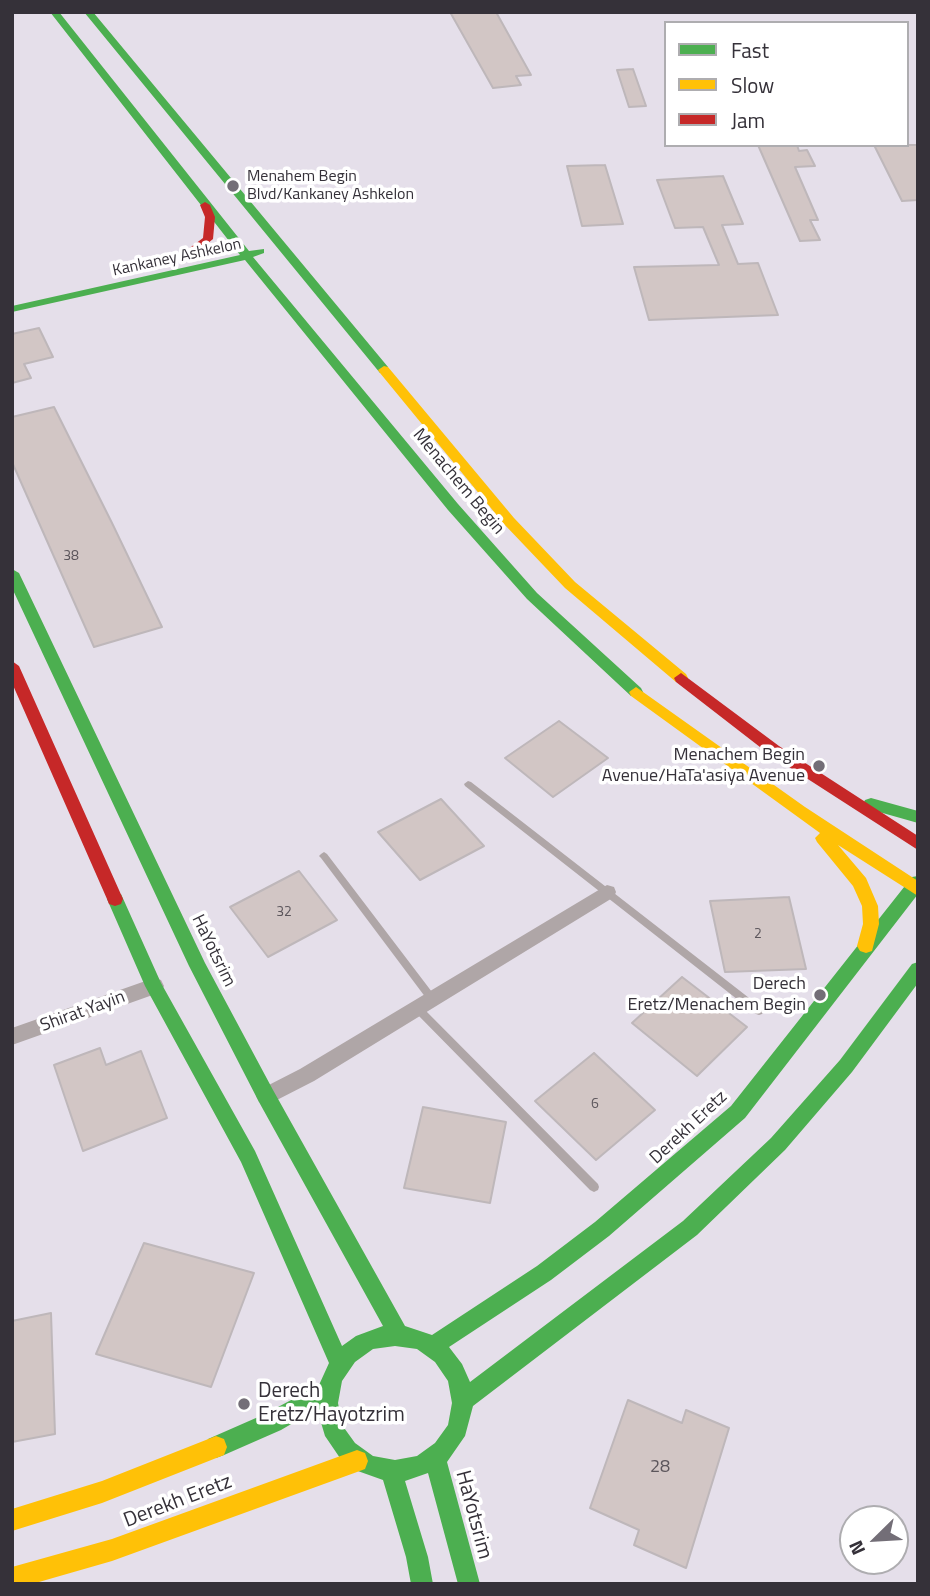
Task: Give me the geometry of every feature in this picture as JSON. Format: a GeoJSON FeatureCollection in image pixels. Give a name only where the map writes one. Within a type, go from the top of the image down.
{"type":"FeatureCollection","features":[{"type":"Feature","properties":{"kind":"main road","name":"Menachem Begin"},"geometry":{"type":"LineString","coordinates":[[54,12],[276,293],[453,508],[532,596],[623,682],[799,811],[916,886]]}},
{"type":"Feature","properties":{"kind":"main road","name":"Menachem Begin"},"geometry":{"type":"LineString","coordinates":[[88,12],[509,521],[570,585],[661,663],[808,774],[918,844]]}},
{"type":"Feature","properties":{"kind":"main road"},"geometry":{"type":"LineString","coordinates":[[204,202],[210,217],[208,239],[191,262],[242,276],[276,293]]}},
{"type":"Feature","properties":{"kind":"main road","name":"Kankaney Ashkelon"},"geometry":{"type":"LineString","coordinates":[[12,309],[191,262],[237,244],[279,242]]}},
{"type":"Feature","properties":{"kind":"main road","name":"Kankaney Ashkelon"},"geometry":{"type":"LineString","coordinates":[[12,295],[191,262],[248,257],[279,242]]}},
{"type":"Feature","properties":{"kind":"main road","name":"HaYotsrim"},"geometry":{"type":"LineString","coordinates":[[12,573],[198,966],[266,1097],[399,1335]]}},
{"type":"Feature","properties":{"kind":"main road"},"geometry":{"type":"LineString","coordinates":[[12,666],[154,986],[248,1157],[340,1365]]}},
{"type":"Feature","properties":{"kind":"main road"},"geometry":{"type":"LineString","coordinates":[[808,774],[874,805],[918,817]]}},
{"type":"Feature","properties":{"kind":"main road"},"geometry":{"type":"LineString","coordinates":[[799,811],[841,857],[860,883],[870,906],[871,924],[864,952]]}},
{"type":"Feature","properties":{"kind":"main road","name":"Derekh Eretz"},"geometry":{"type":"LineString","coordinates":[[433,1346],[544,1273],[602,1229],[737,1112],[916,886]]}},
{"type":"Feature","properties":{"kind":"main road"},"geometry":{"type":"LineString","coordinates":[[462,1401],[690,1228],[778,1144],[912,984],[918,970]]}},
{"type":"Feature","properties":{"kind":"main road"},"geometry":{"type":"LineString","coordinates":[[399,1335],[433,1346],[454,1370],[462,1401],[455,1432],[435,1457],[422,1465],[391,1472],[373,1469],[357,1461],[344,1450],[335,1437],[327,1407],[328,1392],[340,1365],[366,1342],[383,1336],[399,1335]]}},
{"type":"Feature","properties":{"kind":"main road","name":"Derekh Eretz"},"geometry":{"type":"LineString","coordinates":[[12,1520],[102,1492],[217,1447],[273,1422],[328,1392]]}},
{"type":"Feature","properties":{"kind":"main road","name":"HaYotsrim"},"geometry":{"type":"LineString","coordinates":[[435,1457],[469,1584]]}},
{"type":"Feature","properties":{"kind":"main road","name":"Derekh Eretz"},"geometry":{"type":"LineString","coordinates":[[12,1578],[111,1550],[357,1461]]}},
{"type":"Feature","properties":{"kind":"main road"},"geometry":{"type":"LineString","coordinates":[[391,1472],[417,1557],[422,1584]]}},
{"type":"Feature","properties":{"kind":"street"},"geometry":{"type":"LineString","coordinates":[[266,1097],[307,1075],[607,892]]}},
{"type":"Feature","properties":{"kind":"street","name":"Shirat Yayin"},"geometry":{"type":"LineString","coordinates":[[12,1037],[154,986]]}},
{"type":"Feature","properties":{"kind":"lane"},"geometry":{"type":"LineString","coordinates":[[468,784],[759,1012]]}},
{"type":"Feature","properties":{"kind":"lane"},"geometry":{"type":"LineString","coordinates":[[324,856],[424,1003],[594,1187]]}},
{"type":"Feature","properties":{"kind":"building"},"geometry":{"type":"Polygon","coordinates":[[[450,12],[496,12],[531,75],[516,76],[521,85],[493,88],[450,12]]]}},
{"type":"Feature","properties":{"kind":"building"},"geometry":{"type":"Polygon","coordinates":[[[633,69],[646,106],[629,107],[617,70],[633,69]]]}},
{"type":"Feature","properties":{"kind":"building"},"geometry":{"type":"Polygon","coordinates":[[[918,145],[918,200],[902,201],[875,147],[918,145]]]}},
{"type":"Feature","properties":{"kind":"building"},"geometry":{"type":"Polygon","coordinates":[[[759,147],[798,147],[799,151],[807,150],[815,166],[795,167],[818,220],[810,220],[820,240],[800,241],[759,147]]]}},
{"type":"Feature","properties":{"kind":"building"},"geometry":{"type":"Polygon","coordinates":[[[605,165],[623,224],[582,226],[567,166],[605,165]]]}},
{"type":"Feature","properties":{"kind":"building"},"geometry":{"type":"Polygon","coordinates":[[[723,176],[743,224],[722,225],[738,264],[758,263],[778,315],[649,320],[634,267],[719,265],[703,227],[675,228],[657,180],[723,176]]]}},
{"type":"Feature","properties":{"kind":"building"},"geometry":{"type":"Polygon","coordinates":[[[39,328],[53,357],[24,364],[31,378],[12,383],[12,334],[39,328]]]}},
{"type":"Feature","properties":{"kind":"building"},"geometry":{"type":"Polygon","coordinates":[[[54,407],[162,627],[94,647],[12,462],[12,417],[54,407]]]}},
{"type":"Feature","properties":{"kind":"building"},"geometry":{"type":"Polygon","coordinates":[[[559,721],[608,758],[553,797],[505,758],[559,721]]]}},
{"type":"Feature","properties":{"kind":"building"},"geometry":{"type":"Polygon","coordinates":[[[441,799],[484,846],[420,880],[378,832],[441,799]]]}},
{"type":"Feature","properties":{"kind":"building"},"geometry":{"type":"Polygon","coordinates":[[[299,871],[337,920],[268,957],[230,907],[299,871]]]}},
{"type":"Feature","properties":{"kind":"building"},"geometry":{"type":"Polygon","coordinates":[[[789,897],[806,969],[725,972],[710,901],[789,897]]]}},
{"type":"Feature","properties":{"kind":"building"},"geometry":{"type":"Polygon","coordinates":[[[682,977],[747,1027],[697,1076],[632,1023],[682,977]]]}},
{"type":"Feature","properties":{"kind":"building"},"geometry":{"type":"Polygon","coordinates":[[[100,1048],[106,1065],[141,1051],[167,1118],[83,1151],[54,1065],[100,1048]]]}},
{"type":"Feature","properties":{"kind":"building"},"geometry":{"type":"Polygon","coordinates":[[[594,1053],[655,1110],[596,1160],[535,1101],[594,1053]]]}},
{"type":"Feature","properties":{"kind":"building"},"geometry":{"type":"Polygon","coordinates":[[[423,1107],[506,1122],[490,1203],[404,1188],[423,1107]]]}},
{"type":"Feature","properties":{"kind":"building"},"geometry":{"type":"Polygon","coordinates":[[[144,1243],[254,1273],[211,1387],[96,1354],[144,1243]]]}},
{"type":"Feature","properties":{"kind":"building"},"geometry":{"type":"Polygon","coordinates":[[[51,1313],[55,1434],[12,1442],[12,1321],[51,1313]]]}},
{"type":"Feature","properties":{"kind":"building"},"geometry":{"type":"Polygon","coordinates":[[[628,1400],[682,1423],[686,1410],[729,1428],[686,1568],[634,1545],[639,1530],[590,1508],[628,1400]]]}},
{"type":"Feature","properties":{"kind":"traffic: fast"},"geometry":{"type":"LineString","coordinates":[[54,12],[276,293],[453,507],[532,596],[636,692]]}},
{"type":"Feature","properties":{"kind":"traffic: fast"},"geometry":{"type":"LineString","coordinates":[[88,12],[384,370]]}},
{"type":"Feature","properties":{"kind":"traffic: fast"},"geometry":{"type":"LineString","coordinates":[[12,309],[238,259],[260,251]]}},
{"type":"Feature","properties":{"kind":"traffic: fast"},"geometry":{"type":"LineString","coordinates":[[12,573],[198,966],[266,1096],[399,1335]]}},
{"type":"Feature","properties":{"kind":"traffic: fast"},"geometry":{"type":"LineString","coordinates":[[871,804],[918,817]]}},
{"type":"Feature","properties":{"kind":"traffic: fast"},"geometry":{"type":"LineString","coordinates":[[433,1346],[544,1273],[602,1229],[738,1112],[918,882]]}},
{"type":"Feature","properties":{"kind":"traffic: fast"},"geometry":{"type":"LineString","coordinates":[[115,899],[154,986],[248,1157],[340,1365]]}},
{"type":"Feature","properties":{"kind":"traffic: fast"},"geometry":{"type":"LineString","coordinates":[[462,1401],[690,1228],[778,1144],[846,1066],[918,969]]}},
{"type":"Feature","properties":{"kind":"traffic: fast"},"geometry":{"type":"LineString","coordinates":[[395,1335],[421,1341],[443,1355],[457,1377],[463,1403],[457,1429],[443,1451],[421,1465],[395,1471],[369,1465],[347,1451],[333,1429],[327,1403],[333,1377],[347,1355],[369,1341],[395,1335]]}},
{"type":"Feature","properties":{"kind":"traffic: fast"},"geometry":{"type":"LineString","coordinates":[[216,1447],[273,1422],[328,1392]]}},
{"type":"Feature","properties":{"kind":"traffic: fast"},"geometry":{"type":"LineString","coordinates":[[435,1457],[469,1584]]}},
{"type":"Feature","properties":{"kind":"traffic: fast"},"geometry":{"type":"LineString","coordinates":[[391,1472],[417,1557],[422,1584]]}},
{"type":"Feature","properties":{"kind":"traffic: slow"},"geometry":{"type":"LineString","coordinates":[[384,370],[509,521],[570,585],[681,678]]}},
{"type":"Feature","properties":{"kind":"traffic: slow"},"geometry":{"type":"LineString","coordinates":[[636,692],[799,811],[918,890]]}},
{"type":"Feature","properties":{"kind":"traffic: slow"},"geometry":{"type":"LineString","coordinates":[[823,838],[860,883],[870,906],[871,924],[866,946]]}},
{"type":"Feature","properties":{"kind":"traffic: slow"},"geometry":{"type":"LineString","coordinates":[[12,1520],[102,1492],[216,1447]]}},
{"type":"Feature","properties":{"kind":"traffic: slow"},"geometry":{"type":"LineString","coordinates":[[12,1578],[112,1550],[357,1461]]}},
{"type":"Feature","properties":{"kind":"traffic: jam"},"geometry":{"type":"LineString","coordinates":[[187,255],[208,239],[210,217],[205,205]]}},
{"type":"Feature","properties":{"kind":"traffic: jam"},"geometry":{"type":"LineString","coordinates":[[12,666],[115,899]]}},
{"type":"Feature","properties":{"kind":"traffic: jam"},"geometry":{"type":"LineString","coordinates":[[681,678],[774,750],[918,844]]}},
{"type":"Feature","properties":{"kind":"place","name":"Menahem Begin Blvd/Kankaney Ashkelon"},"geometry":{"type":"Point","coordinates":[233,186]}},
{"type":"Feature","properties":{"kind":"place","name":"Menachem Begin Avenue/HaTa'asiya Avenue"},"geometry":{"type":"Point","coordinates":[819,766]}},
{"type":"Feature","properties":{"kind":"place","name":"Derech Eretz/Menachem Begin"},"geometry":{"type":"Point","coordinates":[820,995]}},
{"type":"Feature","properties":{"kind":"place","name":"Derech Eretz/Hayotzrim"},"geometry":{"type":"Point","coordinates":[244,1404]}}]}
